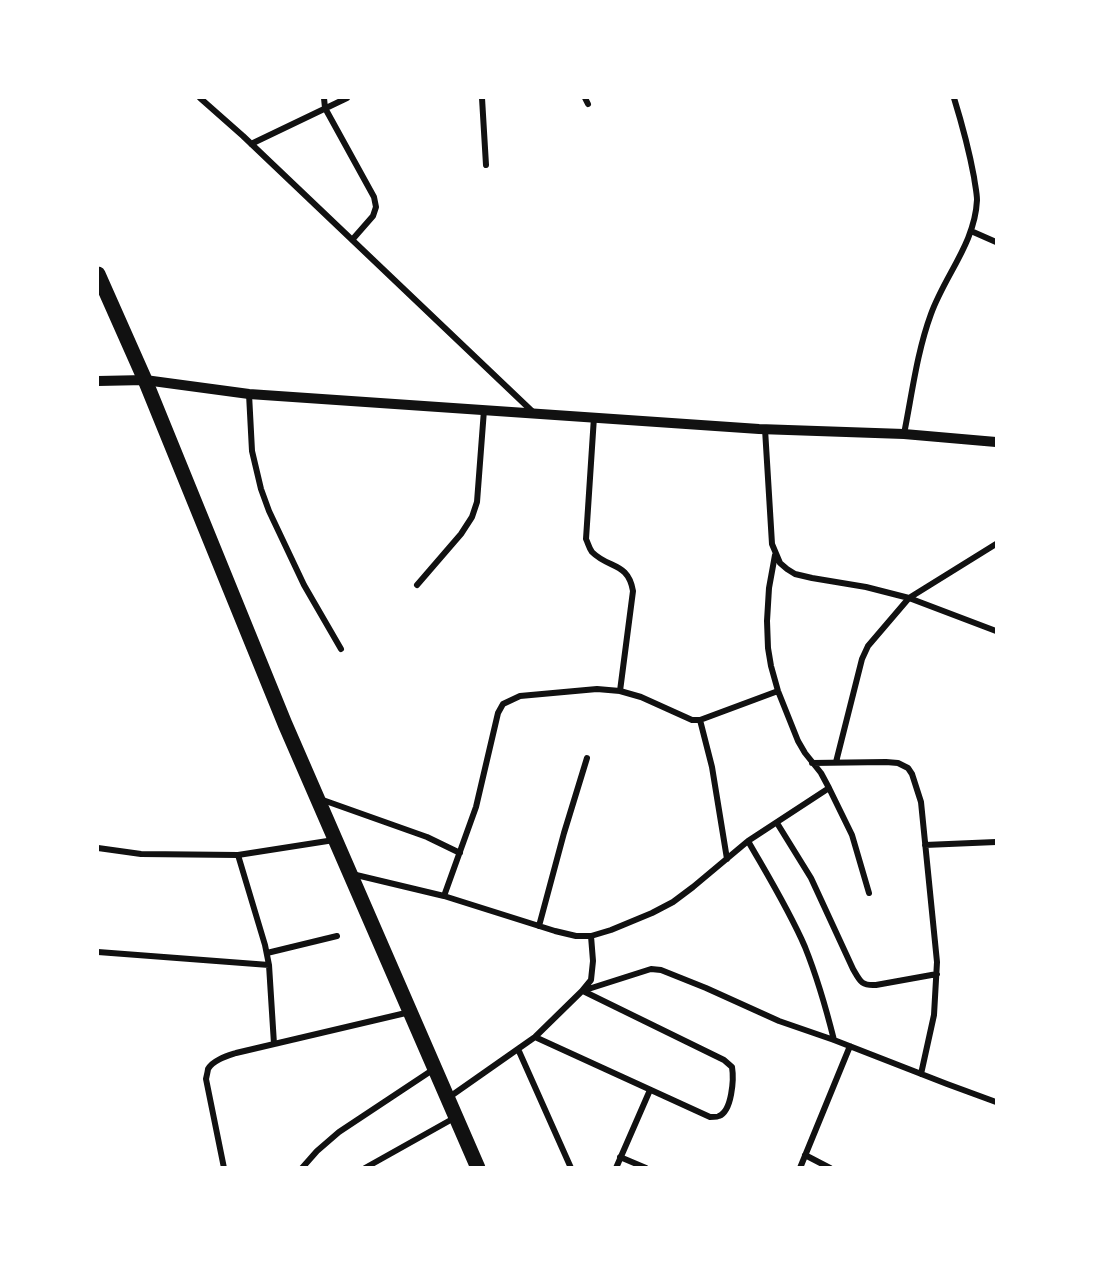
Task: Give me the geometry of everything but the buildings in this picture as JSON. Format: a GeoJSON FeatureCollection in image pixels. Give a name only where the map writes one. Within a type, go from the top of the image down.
{"type":"FeatureCollection","features":[{"type":"Feature","properties":{"kind":"main road"},"geometry":{"type":"LineString","coordinates":[[98,274],[145,380],[285,724],[478,1167]]}},
{"type":"Feature","properties":{"kind":"street"},"geometry":{"type":"LineString","coordinates":[[200,98],[534,413]]}},
{"type":"Feature","properties":{"kind":"street"},"geometry":{"type":"LineString","coordinates":[[324,98],[325,108],[374,198],[376,207],[373,216],[352,240]]}},
{"type":"Feature","properties":{"kind":"street"},"geometry":{"type":"LineString","coordinates":[[251,144],[347,98]]}},
{"type":"Feature","properties":{"kind":"street"},"geometry":{"type":"LineString","coordinates":[[482,98],[486,165]]}},
{"type":"Feature","properties":{"kind":"street"},"geometry":{"type":"LineString","coordinates":[[904,434],[920,350],[932,313],[974,223],[977,199],[970,151],[954,98]]}},
{"type":"Feature","properties":{"kind":"street"},"geometry":{"type":"LineString","coordinates":[[971,231],[996,242]]}},
{"type":"Feature","properties":{"kind":"street"},"geometry":{"type":"LineString","coordinates":[[98,381],[145,380],[249,394],[765,429],[904,434],[996,442]]}},
{"type":"Feature","properties":{"kind":"street"},"geometry":{"type":"LineString","coordinates":[[249,394],[252,451],[261,489],[304,585],[341,649]]}},
{"type":"Feature","properties":{"kind":"street"},"geometry":{"type":"LineString","coordinates":[[417,585],[461,534],[472,517],[477,502],[484,410]]}},
{"type":"Feature","properties":{"kind":"street"},"geometry":{"type":"LineString","coordinates":[[594,417],[586,538],[590,550],[625,572],[631,580],[633,591],[620,691]]}},
{"type":"Feature","properties":{"kind":"street"},"geometry":{"type":"LineString","coordinates":[[765,429],[772,544],[780,563],[795,574],[866,587],[909,598],[996,631]]}},
{"type":"Feature","properties":{"kind":"street"},"geometry":{"type":"LineString","coordinates":[[836,762],[862,659],[868,646],[909,598],[996,544]]}},
{"type":"Feature","properties":{"kind":"street"},"geometry":{"type":"LineString","coordinates":[[776,555],[769,588],[767,621],[771,666],[778,691],[798,741],[830,788],[852,836],[869,892]]}},
{"type":"Feature","properties":{"kind":"street"},"geometry":{"type":"LineString","coordinates":[[444,896],[476,807],[498,713],[503,704],[520,696],[597,689],[620,691],[641,697],[692,720],[700,720],[778,691]]}},
{"type":"Feature","properties":{"kind":"street"},"geometry":{"type":"LineString","coordinates":[[700,720],[712,767],[727,859]]}},
{"type":"Feature","properties":{"kind":"street"},"geometry":{"type":"LineString","coordinates":[[539,926],[587,758]]}},
{"type":"Feature","properties":{"kind":"street"},"geometry":{"type":"LineString","coordinates":[[812,763],[898,763],[908,768],[912,774],[921,802],[937,962],[934,1015],[921,1074]]}},
{"type":"Feature","properties":{"kind":"street"},"geometry":{"type":"LineString","coordinates":[[351,874],[444,896],[576,936],[591,936],[622,926],[673,902],[748,841],[830,788]]}},
{"type":"Feature","properties":{"kind":"street"},"geometry":{"type":"LineString","coordinates":[[317,798],[427,837],[460,853]]}},
{"type":"Feature","properties":{"kind":"street"},"geometry":{"type":"LineString","coordinates":[[777,823],[810,878],[859,980],[866,986],[937,974]]}},
{"type":"Feature","properties":{"kind":"street"},"geometry":{"type":"LineString","coordinates":[[98,848],[141,854],[238,855],[335,840]]}},
{"type":"Feature","properties":{"kind":"street"},"geometry":{"type":"LineString","coordinates":[[748,841],[779,894],[804,946],[823,999],[834,1040]]}},
{"type":"Feature","properties":{"kind":"street"},"geometry":{"type":"LineString","coordinates":[[925,845],[996,842]]}},
{"type":"Feature","properties":{"kind":"street"},"geometry":{"type":"LineString","coordinates":[[238,855],[267,953],[274,1044]]}},
{"type":"Feature","properties":{"kind":"street"},"geometry":{"type":"LineString","coordinates":[[267,953],[337,936]]}},
{"type":"Feature","properties":{"kind":"street"},"geometry":{"type":"LineString","coordinates":[[448,1098],[535,1037],[582,991],[591,980],[593,961],[591,936]]}},
{"type":"Feature","properties":{"kind":"street"},"geometry":{"type":"LineString","coordinates":[[98,952],[269,965]]}},
{"type":"Feature","properties":{"kind":"street"},"geometry":{"type":"LineString","coordinates":[[582,991],[651,969],[661,970],[779,1021],[996,1102]]}},
{"type":"Feature","properties":{"kind":"street"},"geometry":{"type":"LineString","coordinates":[[535,1037],[710,1117],[719,1116],[726,1111],[734,1076],[732,1067],[724,1060],[582,991]]}},
{"type":"Feature","properties":{"kind":"street"},"geometry":{"type":"LineString","coordinates":[[224,1167],[206,1079],[208,1069],[221,1058],[410,1012]]}},
{"type":"Feature","properties":{"kind":"street"},"geometry":{"type":"LineString","coordinates":[[800,1167],[850,1046]]}},
{"type":"Feature","properties":{"kind":"street"},"geometry":{"type":"LineString","coordinates":[[518,1050],[571,1167]]}},
{"type":"Feature","properties":{"kind":"street"},"geometry":{"type":"LineString","coordinates":[[302,1167],[339,1132],[435,1069]]}},
{"type":"Feature","properties":{"kind":"street"},"geometry":{"type":"LineString","coordinates":[[616,1167],[650,1090]]}},
{"type":"Feature","properties":{"kind":"street"},"geometry":{"type":"LineString","coordinates":[[365,1167],[457,1117]]}},
{"type":"Feature","properties":{"kind":"street"},"geometry":{"type":"LineString","coordinates":[[805,1155],[830,1167]]}},
{"type":"Feature","properties":{"kind":"street"},"geometry":{"type":"LineString","coordinates":[[620,1157],[646,1167]]}}]}
